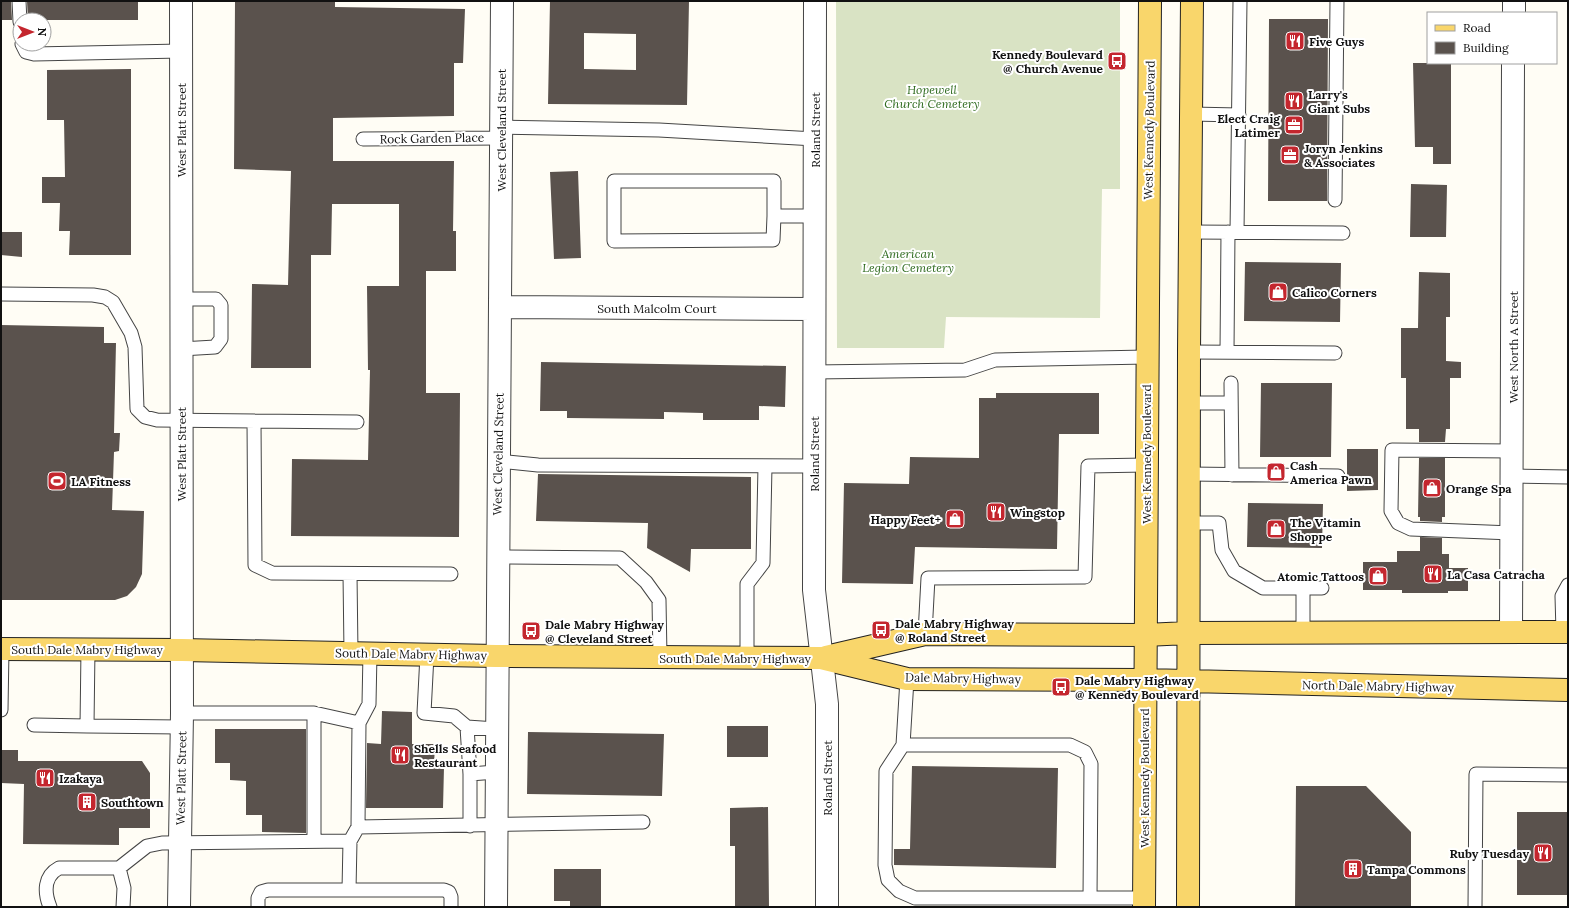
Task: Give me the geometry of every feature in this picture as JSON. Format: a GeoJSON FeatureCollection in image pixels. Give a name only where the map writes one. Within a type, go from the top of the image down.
{"type":"FeatureCollection","features":[{"type":"Feature","properties":{"kind":"main road","name":"West Kennedy Boulevard"},"geometry":{"type":"LineString","coordinates":[[1144,902],[1144,635],[1150,1]]}},
{"type":"Feature","properties":{"kind":"main road"},"geometry":{"type":"LineString","coordinates":[[1188,907],[1188,523],[1192,1]]}},
{"type":"Feature","properties":{"kind":"main road"},"geometry":{"type":"LineString","coordinates":[[821,658],[925,634],[1144,635],[1188,633],[1566,632]]}},
{"type":"Feature","properties":{"kind":"main road","name":"South Dale Mabry Highway"},"geometry":{"type":"LineString","coordinates":[[2,649],[182,650],[496,656],[821,658]]}},
{"type":"Feature","properties":{"kind":"main road","name":"Dale Mabry Highway"},"geometry":{"type":"LineString","coordinates":[[821,658],[907,679],[1188,681]]}},
{"type":"Feature","properties":{"kind":"main road","name":"North Dale Mabry Highway"},"geometry":{"type":"LineString","coordinates":[[1188,681],[1568,690]]}},
{"type":"Feature","properties":{"kind":"street","name":"West Platt Street"},"geometry":{"type":"LineString","coordinates":[[180,907],[182,650],[181,1]]}},
{"type":"Feature","properties":{"kind":"street","name":"West Cleveland Street"},"geometry":{"type":"LineString","coordinates":[[496,907],[496,656],[502,1]]}},
{"type":"Feature","properties":{"kind":"street","name":"Roland Street"},"geometry":{"type":"LineString","coordinates":[[815,1],[814,590],[827,704],[827,907]]}},
{"type":"Feature","properties":{"kind":"street"},"geometry":{"type":"LineString","coordinates":[[1514,1],[1514,12]]}},
{"type":"Feature","properties":{"kind":"street","name":"West North A Street"},"geometry":{"type":"LineString","coordinates":[[1511,632],[1514,64]]}},
{"type":"Feature","properties":{"kind":"street","name":"South Malcolm Court"},"geometry":{"type":"LineString","coordinates":[[500,307],[814,308]]}},
{"type":"Feature","properties":{"kind":"lane"},"geometry":{"type":"LineString","coordinates":[[19,1],[20,12]]}},
{"type":"Feature","properties":{"kind":"lane"},"geometry":{"type":"LineString","coordinates":[[1227,352],[1239,115],[1240,1]]}},
{"type":"Feature","properties":{"kind":"lane"},"geometry":{"type":"LineString","coordinates":[[1335,200],[1336,1]]}},
{"type":"Feature","properties":{"kind":"lane"},"geometry":{"type":"LineString","coordinates":[[31,52],[34,54],[181,51]]}},
{"type":"Feature","properties":{"kind":"lane"},"geometry":{"type":"LineString","coordinates":[[1191,114],[1239,115]]}},
{"type":"Feature","properties":{"kind":"lane","name":"Rock Garden Place"},"geometry":{"type":"LineString","coordinates":[[363,139],[501,133],[659,130],[815,139]]}},
{"type":"Feature","properties":{"kind":"lane"},"geometry":{"type":"LineString","coordinates":[[614,181],[774,181],[774,216],[773,240],[614,241],[614,181]]}},
{"type":"Feature","properties":{"kind":"lane"},"geometry":{"type":"LineString","coordinates":[[774,216],[814,216]]}},
{"type":"Feature","properties":{"kind":"lane"},"geometry":{"type":"LineString","coordinates":[[1190,232],[1343,233]]}},
{"type":"Feature","properties":{"kind":"lane"},"geometry":{"type":"LineString","coordinates":[[1,294],[93,295],[105,297],[113,302],[125,322],[135,347],[137,409],[141,414],[151,419],[182,421],[357,422]]}},
{"type":"Feature","properties":{"kind":"lane"},"geometry":{"type":"LineString","coordinates":[[181,299],[216,298],[221,305],[221,339],[215,347],[181,349]]}},
{"type":"Feature","properties":{"kind":"lane"},"geometry":{"type":"LineString","coordinates":[[1189,352],[1335,353]]}},
{"type":"Feature","properties":{"kind":"lane"},"geometry":{"type":"LineString","coordinates":[[814,372],[965,370],[995,360],[1147,357]]}},
{"type":"Feature","properties":{"kind":"lane"},"geometry":{"type":"LineString","coordinates":[[1231,383],[1232,474]]}},
{"type":"Feature","properties":{"kind":"lane"},"geometry":{"type":"LineString","coordinates":[[1189,403],[1231,403]]}},
{"type":"Feature","properties":{"kind":"lane"},"geometry":{"type":"LineString","coordinates":[[254,421],[255,565],[272,573],[451,574]]}},
{"type":"Feature","properties":{"kind":"lane"},"geometry":{"type":"LineString","coordinates":[[1512,451],[1392,450],[1391,511],[1398,523],[1411,529],[1512,533]]}},
{"type":"Feature","properties":{"kind":"lane"},"geometry":{"type":"LineString","coordinates":[[498,461],[538,464],[814,466]]}},
{"type":"Feature","properties":{"kind":"lane"},"geometry":{"type":"LineString","coordinates":[[925,634],[928,578],[1085,577],[1088,466],[1146,465]]}},
{"type":"Feature","properties":{"kind":"lane"},"geometry":{"type":"LineString","coordinates":[[747,658],[747,584],[763,563],[765,466]]}},
{"type":"Feature","properties":{"kind":"lane"},"geometry":{"type":"LineString","coordinates":[[1189,474],[1338,476]]}},
{"type":"Feature","properties":{"kind":"lane"},"geometry":{"type":"LineString","coordinates":[[1512,476],[1568,477]]}},
{"type":"Feature","properties":{"kind":"lane"},"geometry":{"type":"LineString","coordinates":[[1188,523],[1219,523],[1222,550],[1234,571],[1252,583],[1263,588],[1322,588]]}},
{"type":"Feature","properties":{"kind":"lane"},"geometry":{"type":"LineString","coordinates":[[497,557],[620,558],[646,582],[659,600],[660,657]]}},
{"type":"Feature","properties":{"kind":"lane"},"geometry":{"type":"LineString","coordinates":[[349,890],[350,841],[358,827],[359,723],[369,704],[360,653],[350,574]]}},
{"type":"Feature","properties":{"kind":"lane"},"geometry":{"type":"LineString","coordinates":[[1566,632],[1562,596],[1568,585]]}},
{"type":"Feature","properties":{"kind":"lane"},"geometry":{"type":"LineString","coordinates":[[1303,588],[1303,633]]}},
{"type":"Feature","properties":{"kind":"lane"},"geometry":{"type":"LineString","coordinates":[[1,710],[2,649]]}},
{"type":"Feature","properties":{"kind":"lane"},"geometry":{"type":"LineString","coordinates":[[87,726],[88,649]]}},
{"type":"Feature","properties":{"kind":"lane"},"geometry":{"type":"LineString","coordinates":[[427,655],[424,713],[454,716],[467,727],[496,729]]}},
{"type":"Feature","properties":{"kind":"lane"},"geometry":{"type":"LineString","coordinates":[[907,679],[903,745],[886,771],[885,865],[888,880],[899,891],[915,898],[1090,898],[1144,902]]}},
{"type":"Feature","properties":{"kind":"lane"},"geometry":{"type":"LineString","coordinates":[[34,725],[87,726],[314,713],[359,723]]}},
{"type":"Feature","properties":{"kind":"lane"},"geometry":{"type":"LineString","coordinates":[[314,713],[314,841]]}},
{"type":"Feature","properties":{"kind":"lane"},"geometry":{"type":"LineString","coordinates":[[467,727],[470,774],[470,826]]}},
{"type":"Feature","properties":{"kind":"lane"},"geometry":{"type":"LineString","coordinates":[[903,745],[1070,744],[1085,752],[1091,764],[1090,898]]}},
{"type":"Feature","properties":{"kind":"lane"},"geometry":{"type":"LineString","coordinates":[[470,774],[496,772]]}},
{"type":"Feature","properties":{"kind":"lane"},"geometry":{"type":"LineString","coordinates":[[1475,907],[1476,774],[1568,775]]}},
{"type":"Feature","properties":{"kind":"lane"},"geometry":{"type":"LineString","coordinates":[[358,827],[496,826],[544,823],[643,822]]}},
{"type":"Feature","properties":{"kind":"lane"},"geometry":{"type":"LineString","coordinates":[[50,907],[46,891],[47,879],[51,872],[59,868],[119,868],[136,853],[147,846],[180,842],[350,841]]}},
{"type":"Feature","properties":{"kind":"lane"},"geometry":{"type":"LineString","coordinates":[[119,868],[124,888],[123,907]]}},
{"type":"Feature","properties":{"kind":"lane"},"geometry":{"type":"LineString","coordinates":[[258,907],[258,898],[261,892],[268,890],[444,890],[449,892],[451,897],[451,907]]}},
{"type":"Feature","properties":{"kind":"green space"},"geometry":{"type":"Polygon","coordinates":[[[836,1],[1120,1],[1120,189],[1102,189],[1100,318],[946,317],[944,348],[837,348],[836,1]]]}},
{"type":"Feature","properties":{"kind":"building"},"geometry":{"type":"Polygon","coordinates":[[[1,1],[11,1],[12,20],[1,20],[1,1]]]}},
{"type":"Feature","properties":{"kind":"building"},"geometry":{"type":"Polygon","coordinates":[[[27,1],[138,1],[138,20],[52,20],[52,12],[28,12],[27,1]]]}},
{"type":"Feature","properties":{"kind":"building"},"geometry":{"type":"Polygon","coordinates":[[[235,1],[335,1],[335,7],[465,9],[463,63],[454,63],[454,116],[333,118],[333,161],[454,161],[453,231],[456,231],[456,271],[426,271],[426,393],[460,393],[459,537],[291,536],[292,459],[368,460],[370,370],[368,370],[367,286],[399,286],[399,204],[332,204],[331,255],[311,255],[311,368],[251,368],[252,284],[288,285],[291,171],[234,169],[235,1]]]}},
{"type":"Feature","properties":{"kind":"building"},"geometry":{"type":"Polygon","coordinates":[[[550,1],[689,1],[687,105],[548,104],[550,1]],[[584,33],[584,69],[636,70],[636,34],[584,33]]]}},
{"type":"Feature","properties":{"kind":"building"},"geometry":{"type":"Polygon","coordinates":[[[1269,19],[1328,19],[1327,201],[1268,201],[1269,19]]]}},
{"type":"Feature","properties":{"kind":"building"},"geometry":{"type":"Polygon","coordinates":[[[1413,63],[1451,64],[1451,164],[1433,164],[1433,147],[1415,147],[1413,63]]]}},
{"type":"Feature","properties":{"kind":"building"},"geometry":{"type":"Polygon","coordinates":[[[131,69],[131,255],[69,255],[70,231],[59,231],[60,203],[42,203],[42,177],[65,177],[64,120],[47,120],[47,70],[131,69]]]}},
{"type":"Feature","properties":{"kind":"building"},"geometry":{"type":"Polygon","coordinates":[[[578,171],[581,258],[554,259],[550,172],[578,171]]]}},
{"type":"Feature","properties":{"kind":"building"},"geometry":{"type":"Polygon","coordinates":[[[1411,184],[1447,185],[1446,237],[1410,237],[1411,184]]]}},
{"type":"Feature","properties":{"kind":"building"},"geometry":{"type":"Polygon","coordinates":[[[1,232],[22,232],[22,257],[1,255],[1,232]]]}},
{"type":"Feature","properties":{"kind":"building"},"geometry":{"type":"Polygon","coordinates":[[[1245,262],[1341,263],[1340,322],[1244,321],[1245,262]]]}},
{"type":"Feature","properties":{"kind":"building"},"geometry":{"type":"Polygon","coordinates":[[[1419,272],[1450,273],[1450,317],[1446,317],[1446,361],[1461,362],[1461,378],[1450,378],[1450,429],[1446,429],[1445,442],[1419,442],[1419,429],[1406,429],[1406,378],[1401,378],[1401,328],[1418,328],[1419,272]]]}},
{"type":"Feature","properties":{"kind":"building","name":"LA Fitness"},"geometry":{"type":"Polygon","coordinates":[[[1,325],[104,327],[104,343],[116,343],[114,433],[120,433],[119,451],[114,452],[112,510],[144,511],[142,574],[136,587],[127,596],[115,600],[1,600],[1,325]]]}},
{"type":"Feature","properties":{"kind":"building"},"geometry":{"type":"Polygon","coordinates":[[[541,362],[786,366],[785,407],[759,406],[759,420],[703,420],[703,413],[664,412],[664,419],[567,418],[567,411],[540,411],[541,362]]]}},
{"type":"Feature","properties":{"kind":"building"},"geometry":{"type":"Polygon","coordinates":[[[1261,383],[1332,383],[1331,457],[1260,457],[1261,383]]]}},
{"type":"Feature","properties":{"kind":"building"},"geometry":{"type":"Polygon","coordinates":[[[996,393],[1099,393],[1099,434],[1059,434],[1057,549],[915,547],[913,584],[842,583],[844,483],[909,484],[910,457],[979,458],[979,398],[996,398],[996,393]]]}},
{"type":"Feature","properties":{"kind":"building"},"geometry":{"type":"Polygon","coordinates":[[[1347,449],[1378,449],[1378,490],[1347,491],[1347,449]]]}},
{"type":"Feature","properties":{"kind":"building","name":"Orange Spa"},"geometry":{"type":"Polygon","coordinates":[[[1419,458],[1445,458],[1445,517],[1442,517],[1442,522],[1420,521],[1420,517],[1418,517],[1419,458]]]}},
{"type":"Feature","properties":{"kind":"building"},"geometry":{"type":"Polygon","coordinates":[[[538,474],[751,477],[751,549],[691,549],[690,572],[647,548],[648,523],[536,521],[538,474]]]}},
{"type":"Feature","properties":{"kind":"building"},"geometry":{"type":"Polygon","coordinates":[[[1248,503],[1323,504],[1322,548],[1247,547],[1248,503]]]}},
{"type":"Feature","properties":{"kind":"building","name":"La Casa Catracha"},"geometry":{"type":"Polygon","coordinates":[[[1420,537],[1442,538],[1442,554],[1449,554],[1449,568],[1468,568],[1468,591],[1448,591],[1448,593],[1402,593],[1402,590],[1363,590],[1363,562],[1397,562],[1397,551],[1420,551],[1420,537]]]}},
{"type":"Feature","properties":{"kind":"building","name":"Shells Seafood Restaurant"},"geometry":{"type":"Polygon","coordinates":[[[382,711],[412,712],[412,744],[435,744],[434,766],[444,767],[443,808],[366,808],[367,743],[381,744],[382,711]]]}},
{"type":"Feature","properties":{"kind":"building"},"geometry":{"type":"Polygon","coordinates":[[[727,726],[768,726],[768,757],[727,757],[727,726]]]}},
{"type":"Feature","properties":{"kind":"building"},"geometry":{"type":"Polygon","coordinates":[[[215,729],[306,729],[306,833],[262,832],[262,815],[246,815],[246,781],[230,780],[230,763],[215,763],[215,729]]]}},
{"type":"Feature","properties":{"kind":"building"},"geometry":{"type":"Polygon","coordinates":[[[528,732],[664,734],[662,796],[527,794],[528,732]]]}},
{"type":"Feature","properties":{"kind":"building","name":"Southtown"},"geometry":{"type":"Polygon","coordinates":[[[1,750],[18,750],[18,761],[142,761],[150,773],[150,828],[119,828],[119,845],[23,844],[24,784],[1,783],[1,750]]]}},
{"type":"Feature","properties":{"kind":"building"},"geometry":{"type":"Polygon","coordinates":[[[912,766],[1058,768],[1056,868],[894,865],[894,849],[910,849],[912,766]]]}},
{"type":"Feature","properties":{"kind":"building","name":"Tampa Commons"},"geometry":{"type":"Polygon","coordinates":[[[1296,786],[1366,786],[1411,832],[1411,907],[1295,907],[1296,786]]]}},
{"type":"Feature","properties":{"kind":"building"},"geometry":{"type":"Polygon","coordinates":[[[768,807],[769,907],[735,907],[735,846],[730,846],[730,808],[768,807]]]}},
{"type":"Feature","properties":{"kind":"building","name":"Ruby Tuesday"},"geometry":{"type":"Polygon","coordinates":[[[1517,812],[1568,812],[1568,895],[1517,895],[1517,812]]]}},
{"type":"Feature","properties":{"kind":"building"},"geometry":{"type":"Polygon","coordinates":[[[554,869],[601,869],[601,907],[570,907],[570,901],[554,901],[554,869]]]}},
{"type":"Feature","properties":{"kind":"place","name":"Five Guys"},"geometry":{"type":"Point","coordinates":[1295,41]}},
{"type":"Feature","properties":{"kind":"place","name":"Kennedy Boulevard @ Church Avenue"},"geometry":{"type":"Point","coordinates":[1117,61]}},
{"type":"Feature","properties":{"kind":"place","name":"Larry's Giant Subs"},"geometry":{"type":"Point","coordinates":[1294,101]}},
{"type":"Feature","properties":{"kind":"place","name":"Elect Craig Latimer"},"geometry":{"type":"Point","coordinates":[1294,125]}},
{"type":"Feature","properties":{"kind":"place","name":"Joryn Jenkins & Associates"},"geometry":{"type":"Point","coordinates":[1290,155]}},
{"type":"Feature","properties":{"kind":"place","name":"Calico Corners"},"geometry":{"type":"Point","coordinates":[1278,292]}},
{"type":"Feature","properties":{"kind":"place","name":"Cash America Pawn"},"geometry":{"type":"Point","coordinates":[1276,472]}},
{"type":"Feature","properties":{"kind":"place","name":"LA Fitness"},"geometry":{"type":"Point","coordinates":[57,481]}},
{"type":"Feature","properties":{"kind":"place","name":"Orange Spa"},"geometry":{"type":"Point","coordinates":[1432,488]}},
{"type":"Feature","properties":{"kind":"place","name":"Wingstop"},"geometry":{"type":"Point","coordinates":[996,512]}},
{"type":"Feature","properties":{"kind":"place","name":"Happy Feet+"},"geometry":{"type":"Point","coordinates":[955,519]}},
{"type":"Feature","properties":{"kind":"place","name":"The Vitamin Shoppe"},"geometry":{"type":"Point","coordinates":[1276,529]}},
{"type":"Feature","properties":{"kind":"place","name":"La Casa Catracha"},"geometry":{"type":"Point","coordinates":[1433,574]}},
{"type":"Feature","properties":{"kind":"place","name":"Atomic Tattoos"},"geometry":{"type":"Point","coordinates":[1378,576]}},
{"type":"Feature","properties":{"kind":"place","name":"Dale Mabry Highway @ Roland Street"},"geometry":{"type":"Point","coordinates":[881,630]}},
{"type":"Feature","properties":{"kind":"place","name":"Dale Mabry Highway @ Cleveland Street"},"geometry":{"type":"Point","coordinates":[531,631]}},
{"type":"Feature","properties":{"kind":"place","name":"Dale Mabry Highway @ Kennedy Boulevard"},"geometry":{"type":"Point","coordinates":[1061,687]}},
{"type":"Feature","properties":{"kind":"place","name":"Shells Seafood Restaurant"},"geometry":{"type":"Point","coordinates":[400,755]}},
{"type":"Feature","properties":{"kind":"place","name":"Izakaya"},"geometry":{"type":"Point","coordinates":[45,778]}},
{"type":"Feature","properties":{"kind":"place","name":"Southtown"},"geometry":{"type":"Point","coordinates":[87,802]}},
{"type":"Feature","properties":{"kind":"place","name":"Ruby Tuesday"},"geometry":{"type":"Point","coordinates":[1543,853]}},
{"type":"Feature","properties":{"kind":"place","name":"Tampa Commons"},"geometry":{"type":"Point","coordinates":[1353,869]}},
{"type":"Feature","properties":{"kind":"park label","name":"Hopewell Church Cemetery"},"geometry":{"type":"Point","coordinates":[932,96]}},
{"type":"Feature","properties":{"kind":"park label","name":"American Legion Cemetery"},"geometry":{"type":"Point","coordinates":[908,260]}}]}
